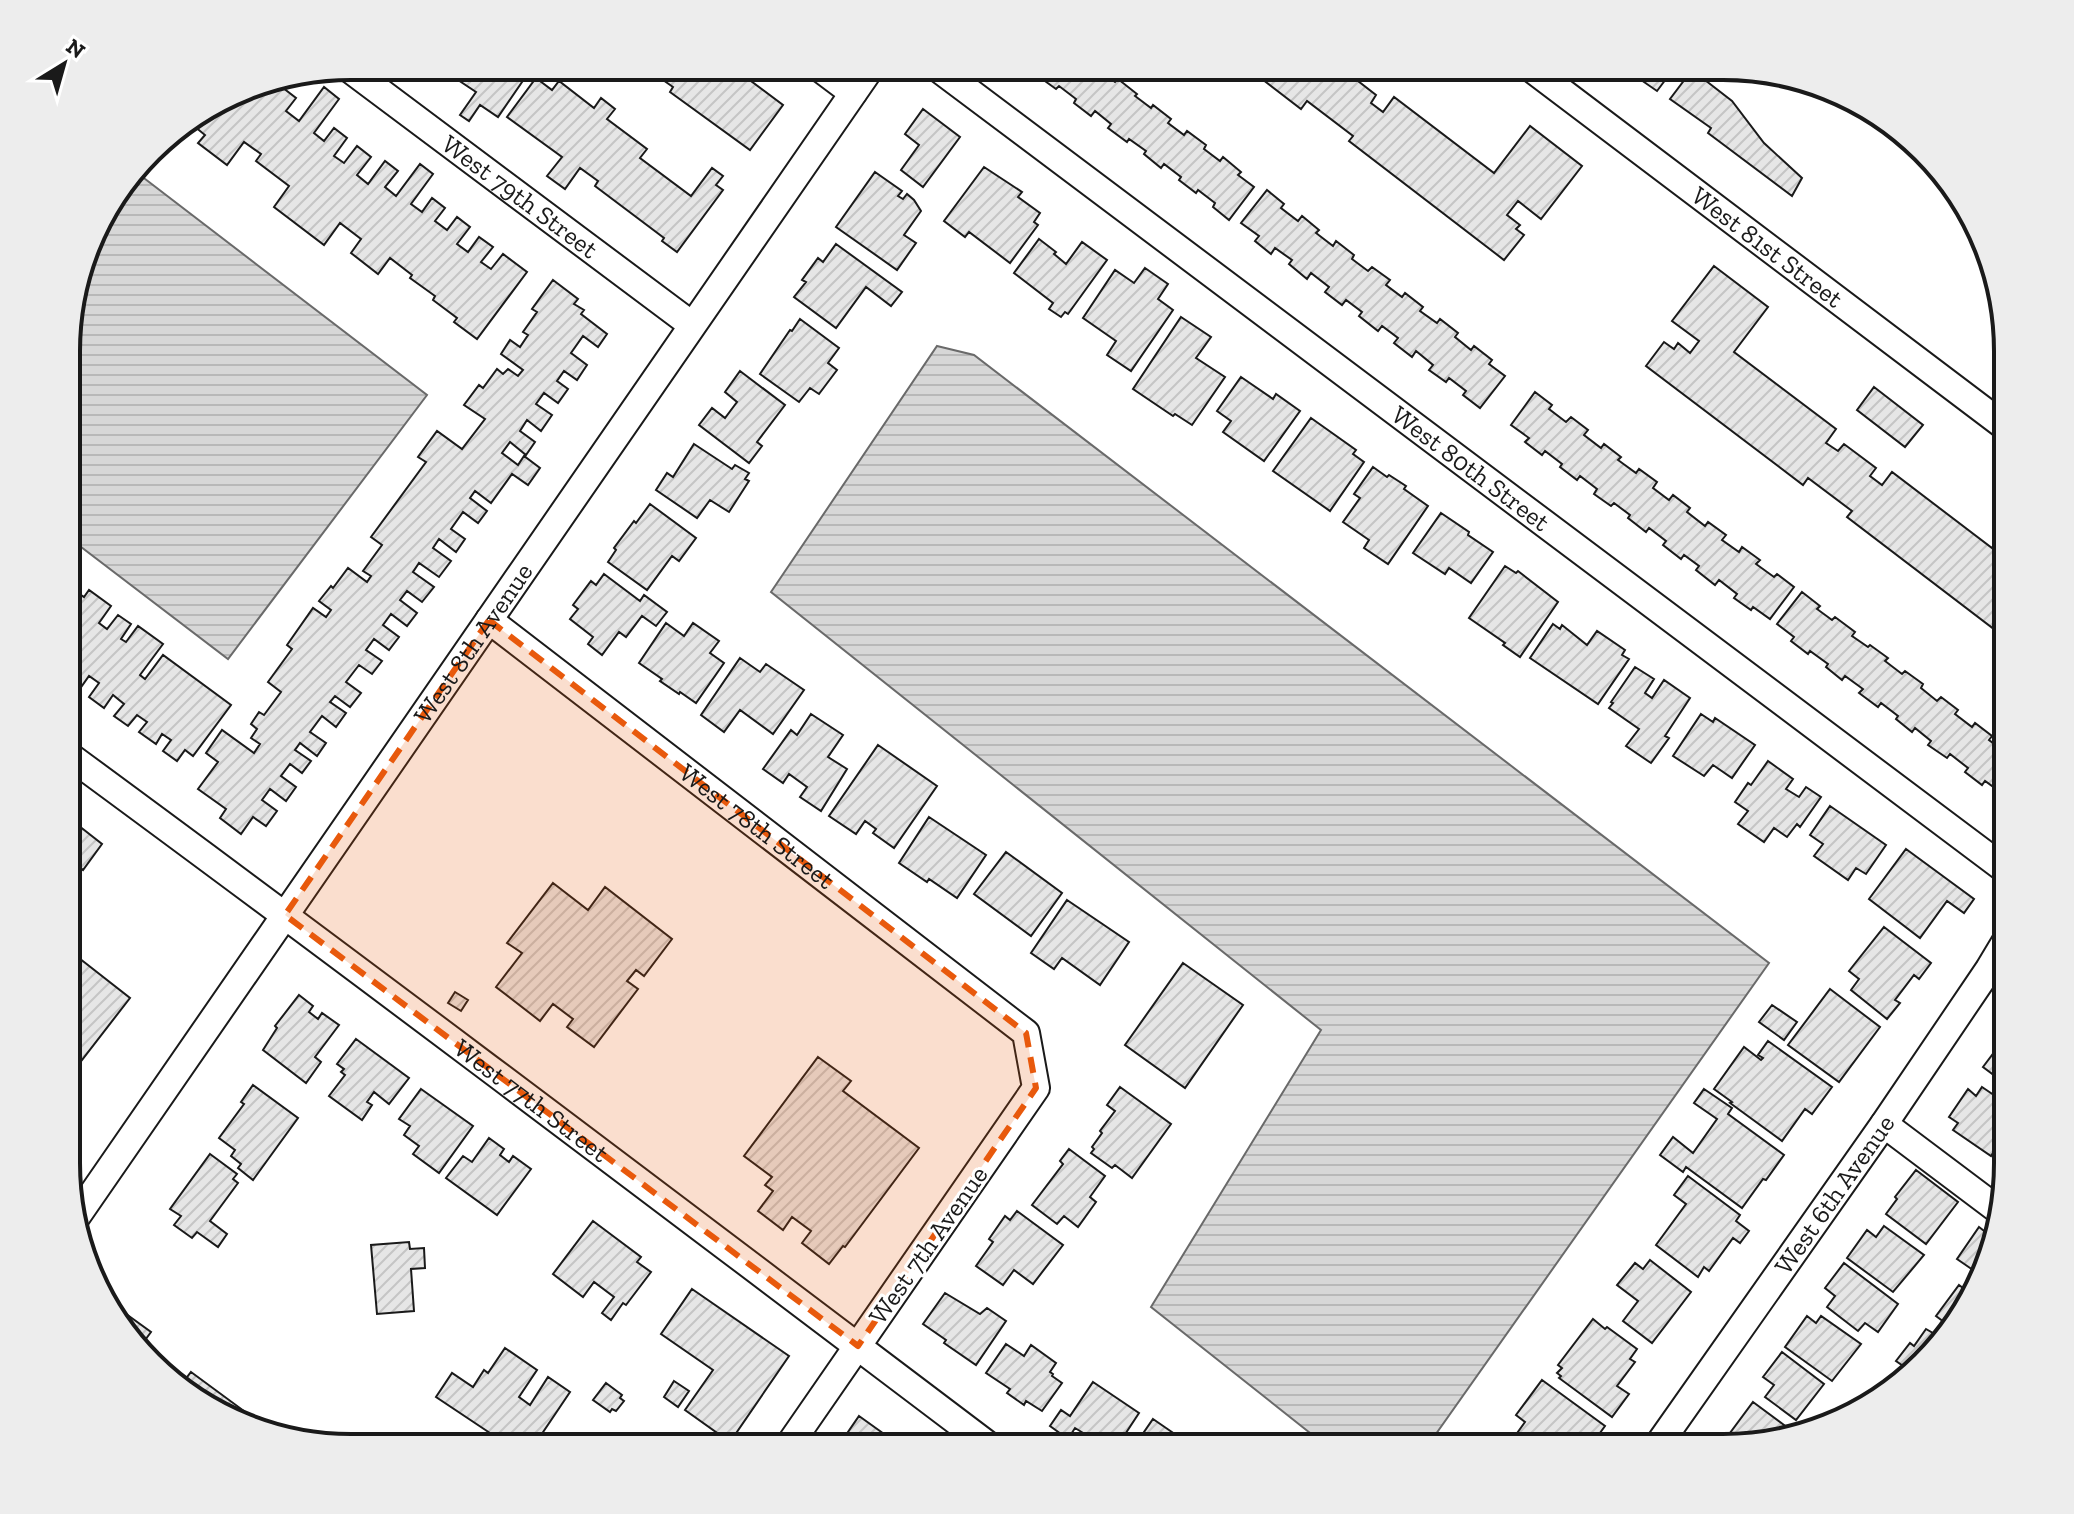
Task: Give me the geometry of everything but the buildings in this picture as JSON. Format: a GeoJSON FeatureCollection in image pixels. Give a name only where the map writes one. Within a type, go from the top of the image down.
{"type":"FeatureCollection","features":[{"type":"Feature","properties":{"kind":"street","name":"West 79th Street"},"geometry":{"type":"LineString","coordinates":[[364,80],[692,325]]}},
{"type":"Feature","properties":{"kind":"street"},"geometry":{"type":"LineString","coordinates":[[836,80],[853,93]]}},
{"type":"Feature","properties":{"kind":"street","name":"West 8th Avenue"},"geometry":{"type":"LineString","coordinates":[[84,1207],[862,80]]}},
{"type":"Feature","properties":{"kind":"street","name":"West 80th Street"},"geometry":{"type":"LineString","coordinates":[[954,80],[1993,861]]}},
{"type":"Feature","properties":{"kind":"street","name":"West 81st Street"},"geometry":{"type":"LineString","coordinates":[[1548,81],[1993,417]]}},
{"type":"Feature","properties":{"kind":"street","name":"West 78th Street"},"geometry":{"type":"LineString","coordinates":[[489,620],[1026,1033]]}},
{"type":"Feature","properties":{"kind":"street","name":"West 77th Street"},"geometry":{"type":"LineString","coordinates":[[80,764],[973,1433]]}},
{"type":"Feature","properties":{"kind":"street","name":"West 6th Avenue"},"geometry":{"type":"LineString","coordinates":[[1666,1434],[1884,1124],[1993,982]]}},
{"type":"Feature","properties":{"kind":"street","name":"West 7th Avenue"},"geometry":{"type":"LineString","coordinates":[[797,1433],[1036,1088],[1026,1033]]}},
{"type":"Feature","properties":{"kind":"street"},"geometry":{"type":"LineString","coordinates":[[1884,1124],[1990,1204]]}},
{"type":"Feature","properties":{"kind":"highlighted area"},"geometry":{"type":"Polygon","coordinates":[[[489,620],[1026,1033],[1036,1088],[858,1346],[285,915],[489,620]]]}},
{"type":"Feature","properties":{"kind":"shaded area"},"geometry":{"type":"Polygon","coordinates":[[[143,178],[427,395],[228,659],[80,546],[82,315],[101,247],[116,215],[143,178]]]}},
{"type":"Feature","properties":{"kind":"shaded area"},"geometry":{"type":"Polygon","coordinates":[[[937,346],[974,355],[1769,963],[1436,1434],[1311,1434],[1151,1307],[1321,1030],[771,592],[937,346]]]}}]}
